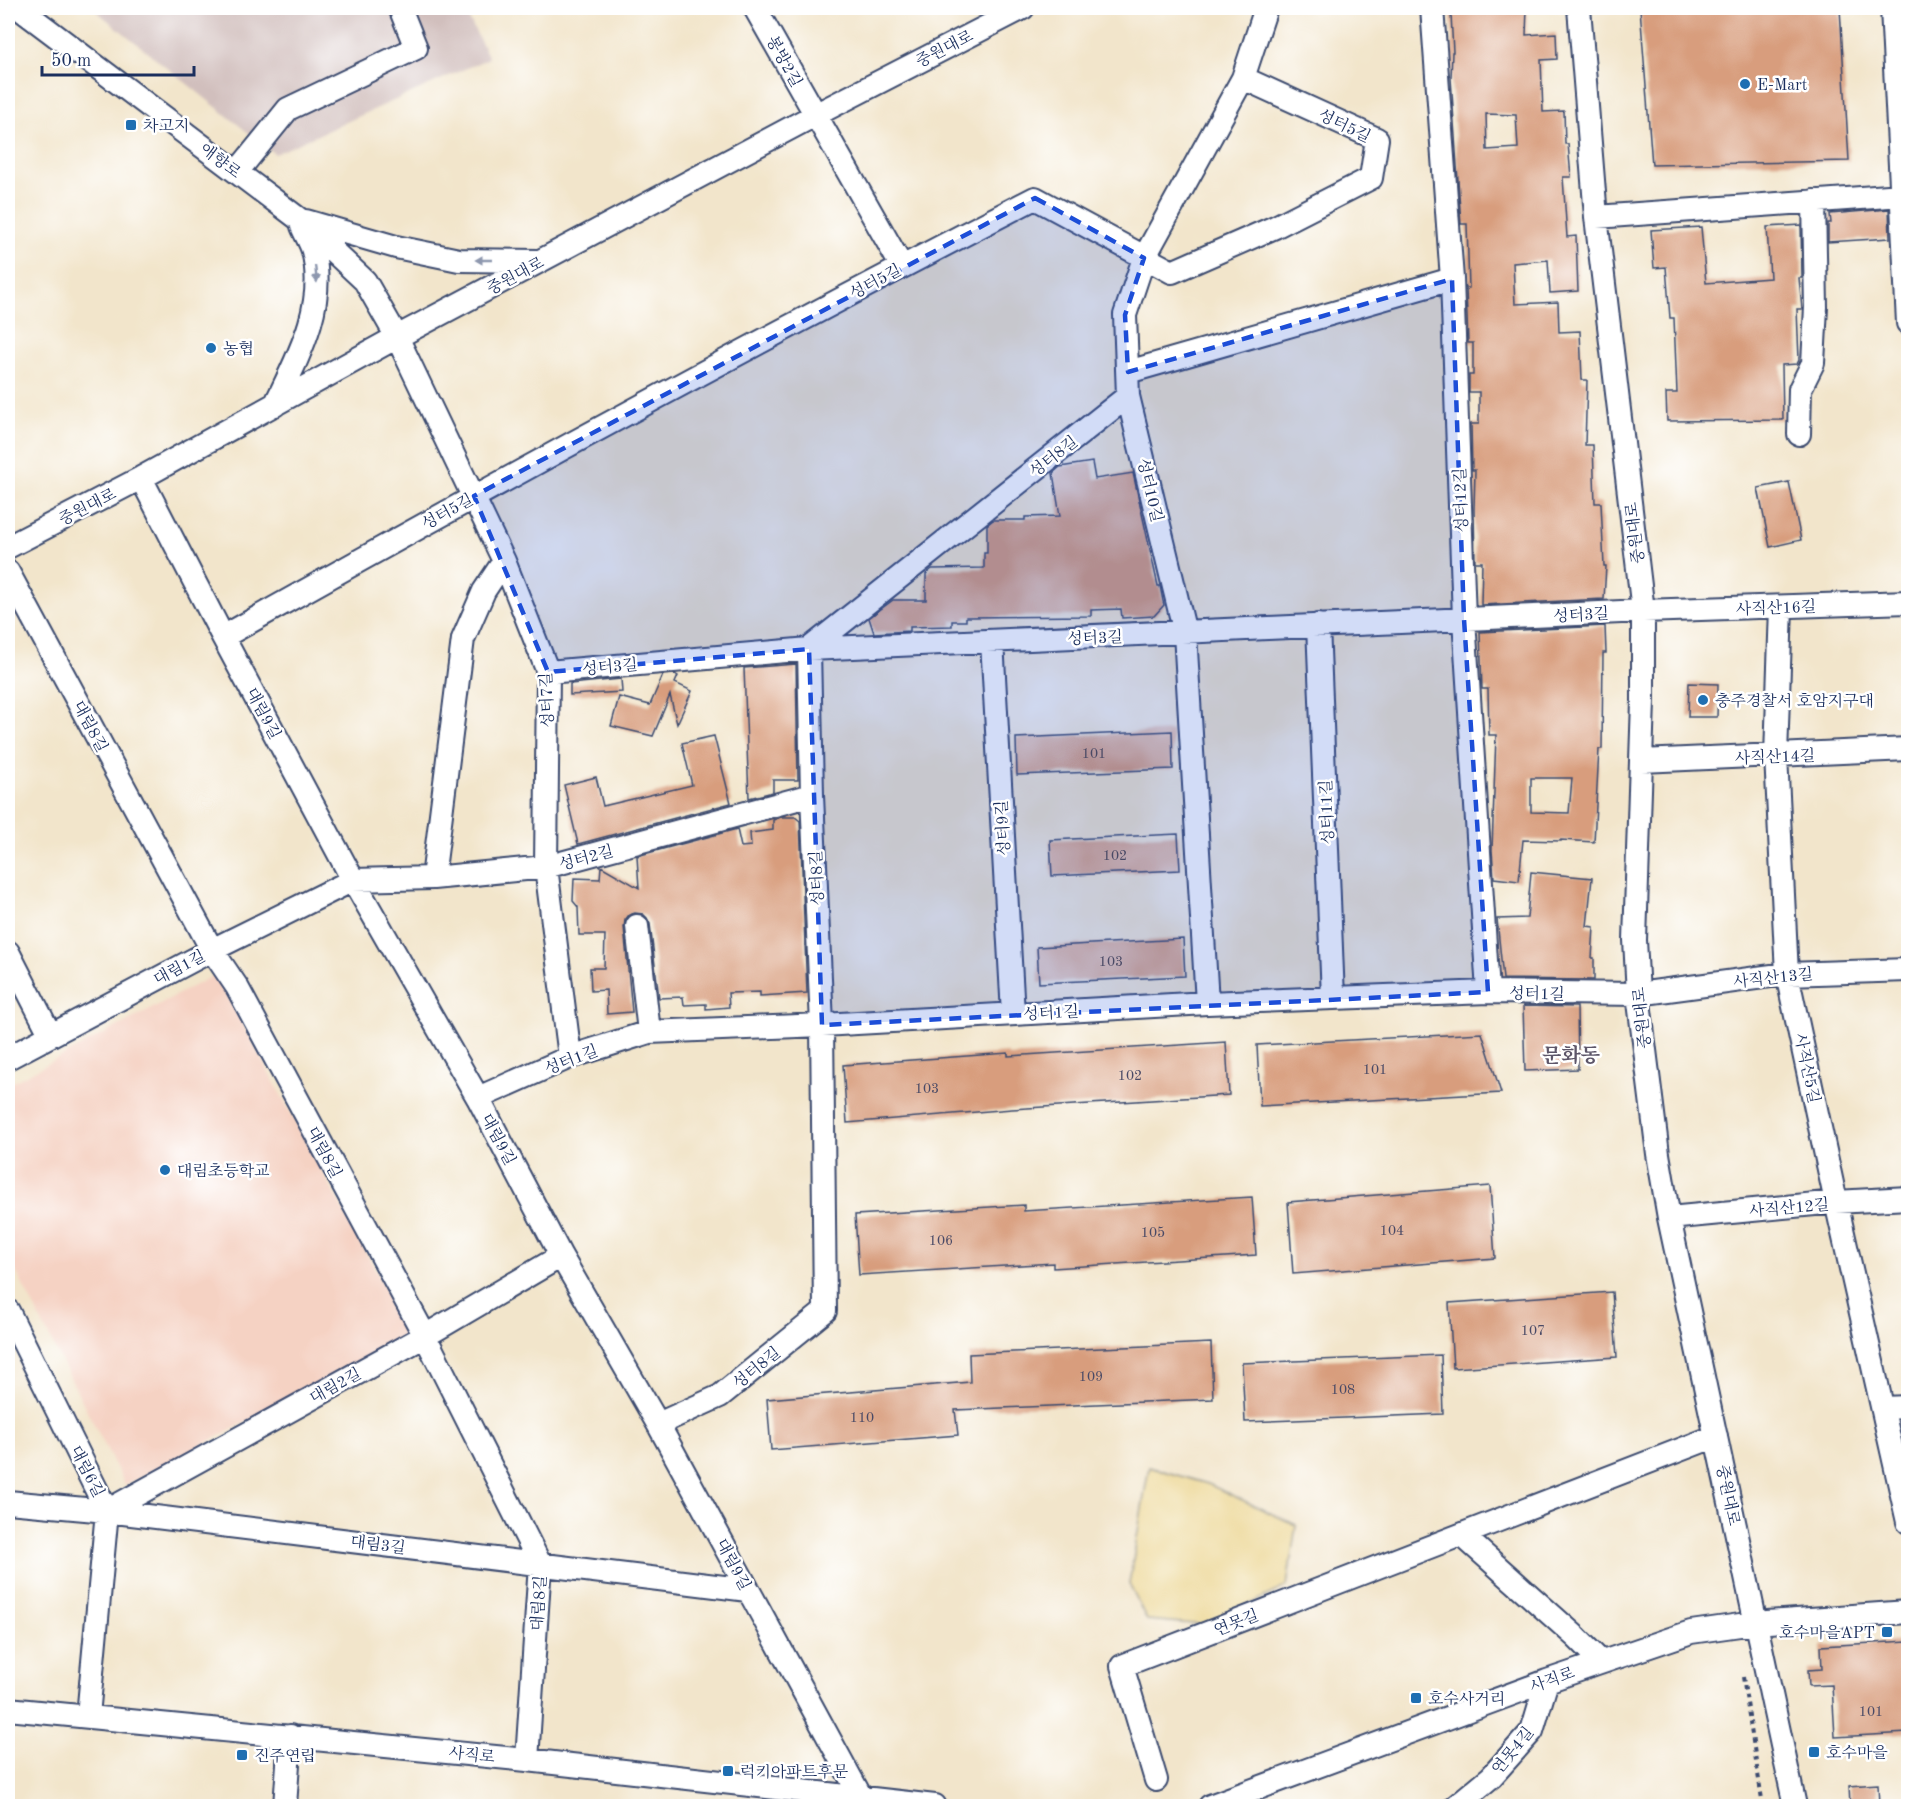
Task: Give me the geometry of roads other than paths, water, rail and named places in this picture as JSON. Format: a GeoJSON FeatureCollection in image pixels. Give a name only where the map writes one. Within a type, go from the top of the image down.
{"type":"FeatureCollection","features":[{"type":"Feature","properties":{"kind":"street"},"geometry":{"type":"LineString","coordinates":[[237,172],[288,109],[416,48],[400,8]]}},
{"type":"Feature","properties":{"kind":"street","name":"봉방2길"},"geometry":{"type":"LineString","coordinates":[[755,8],[902,267]]}},
{"type":"Feature","properties":{"kind":"street","name":"중원대로"},"geometry":{"type":"LineString","coordinates":[[8,547],[141,478],[397,338],[815,115],[1023,8]]}},
{"type":"Feature","properties":{"kind":"street","name":"성터10길"},"geometry":{"type":"LineString","coordinates":[[1207,1004],[1185,633],[1128,396],[1125,315],[1144,258],[1243,78],[1266,8]]}},
{"type":"Feature","properties":{"kind":"street","name":"성터12길"},"geometry":{"type":"LineString","coordinates":[[1432,8],[1452,279],[1464,619],[1488,992]]}},
{"type":"Feature","properties":{"kind":"street","name":"중원대로"},"geometry":{"type":"LineString","coordinates":[[1579,8],[1596,217],[1643,611],[1643,701],[1635,940],[1638,994],[1658,1154],[1669,1218],[1795,1806]]}},
{"type":"Feature","properties":{"kind":"street"},"geometry":{"type":"LineString","coordinates":[[1892,8],[1902,43],[1902,195],[1908,322]]}},
{"type":"Feature","properties":{"kind":"street","name":"애향로"},"geometry":{"type":"LineString","coordinates":[[22,13],[298,219],[365,281],[397,338]]}},
{"type":"Feature","properties":{"kind":"street","name":"성터5길"},"geometry":{"type":"LineString","coordinates":[[223,637],[474,496],[1035,198],[1172,272],[1275,227],[1371,178],[1377,139],[1243,78]]}},
{"type":"Feature","properties":{"kind":"street"},"geometry":{"type":"LineString","coordinates":[[1596,217],[1902,195]]}},
{"type":"Feature","properties":{"kind":"street"},"geometry":{"type":"LineString","coordinates":[[1799,434],[1800,389],[1813,363],[1816,307],[1814,201]]}},
{"type":"Feature","properties":{"kind":"street"},"geometry":{"type":"LineString","coordinates":[[298,219],[345,234],[459,260],[542,261]]}},
{"type":"Feature","properties":{"kind":"street"},"geometry":{"type":"LineString","coordinates":[[275,405],[310,326],[317,286],[313,251],[298,219]]}},
{"type":"Feature","properties":{"kind":"street"},"geometry":{"type":"LineString","coordinates":[[1128,372],[1452,279]]}},
{"type":"Feature","properties":{"kind":"street","name":"성터7길"},"geometry":{"type":"LineString","coordinates":[[397,338],[504,561],[548,672],[546,867],[570,1057]]}},
{"type":"Feature","properties":{"kind":"street","name":"성터8길"},"geometry":{"type":"LineString","coordinates":[[658,1424],[720,1396],[825,1311],[822,1025],[812,795],[809,649],[1128,396]]}},
{"type":"Feature","properties":{"kind":"street","name":"대림9길"},"geometry":{"type":"LineString","coordinates":[[141,478],[353,880],[478,1098],[561,1256],[658,1424],[861,1797]]}},
{"type":"Feature","properties":{"kind":"street"},"geometry":{"type":"LineString","coordinates":[[434,878],[462,639],[484,591],[504,561]]}},
{"type":"Feature","properties":{"kind":"street","name":"대림8길"},"geometry":{"type":"LineString","coordinates":[[8,572],[212,950],[237,987],[424,1336],[540,1564],[526,1760]]}},
{"type":"Feature","properties":{"kind":"street","name":"사직산16길"},"geometry":{"type":"LineString","coordinates":[[1643,611],[1908,602]]}},
{"type":"Feature","properties":{"kind":"street","name":"사직산5길"},"geometry":{"type":"LineString","coordinates":[[1781,607],[1776,756],[1787,974],[1908,1522]]}},
{"type":"Feature","properties":{"kind":"street","name":"성터3길"},"geometry":{"type":"LineString","coordinates":[[548,672],[809,649],[1643,611]]}},
{"type":"Feature","properties":{"kind":"street","name":"성터11길"},"geometry":{"type":"LineString","coordinates":[[1318,625],[1333,998]]}},
{"type":"Feature","properties":{"kind":"street","name":"성터9길"},"geometry":{"type":"LineString","coordinates":[[992,641],[1013,1014]]}},
{"type":"Feature","properties":{"kind":"street","name":"사직산14길"},"geometry":{"type":"LineString","coordinates":[[1641,761],[1908,749]]}},
{"type":"Feature","properties":{"kind":"street","name":"성터2길"},"geometry":{"type":"LineString","coordinates":[[353,880],[434,878],[546,867],[812,795]]}},
{"type":"Feature","properties":{"kind":"street","name":"대림1길"},"geometry":{"type":"LineString","coordinates":[[8,1058],[212,950],[353,880]]}},
{"type":"Feature","properties":{"kind":"street"},"geometry":{"type":"LineString","coordinates":[[637,926],[649,1032]]}},
{"type":"Feature","properties":{"kind":"street"},"geometry":{"type":"LineString","coordinates":[[8,952],[50,1034]]}},
{"type":"Feature","properties":{"kind":"street","name":"사직산13길"},"geometry":{"type":"LineString","coordinates":[[1638,994],[1787,974],[1908,970]]}},
{"type":"Feature","properties":{"kind":"street","name":"성터1길"},"geometry":{"type":"LineString","coordinates":[[478,1098],[570,1057],[649,1032],[1488,992],[1638,994]]}},
{"type":"Feature","properties":{"kind":"street","name":"사직산12길"},"geometry":{"type":"LineString","coordinates":[[1669,1218],[1836,1202],[1908,1198]]}},
{"type":"Feature","properties":{"kind":"street","name":"대림2길"},"geometry":{"type":"LineString","coordinates":[[107,1511],[424,1336],[561,1256]]}},
{"type":"Feature","properties":{"kind":"street","name":"대림6길"},"geometry":{"type":"LineString","coordinates":[[8,1311],[107,1511],[88,1716]]}},
{"type":"Feature","properties":{"kind":"street"},"geometry":{"type":"LineString","coordinates":[[1883,1408],[1908,1407]]}},
{"type":"Feature","properties":{"kind":"street","name":"연못길"},"geometry":{"type":"LineString","coordinates":[[1156,1780],[1122,1666],[1716,1436]]}},
{"type":"Feature","properties":{"kind":"street","name":"대림3길"},"geometry":{"type":"LineString","coordinates":[[8,1502],[107,1511],[748,1590]]}},
{"type":"Feature","properties":{"kind":"street"},"geometry":{"type":"LineString","coordinates":[[1462,1534],[1601,1662]]}},
{"type":"Feature","properties":{"kind":"street","name":"사직로"},"geometry":{"type":"LineString","coordinates":[[1210,1806],[1547,1681],[1691,1632],[1754,1623],[1908,1612]]}},
{"type":"Feature","properties":{"kind":"street","name":"연못4길"},"geometry":{"type":"LineString","coordinates":[[1456,1806],[1491,1778],[1532,1731],[1547,1681]]}},
{"type":"Feature","properties":{"kind":"street","name":"사직로"},"geometry":{"type":"LineString","coordinates":[[8,1709],[526,1760],[777,1797],[861,1797],[935,1806]]}},
{"type":"Feature","properties":{"kind":"street"},"geometry":{"type":"LineString","coordinates":[[285,1806],[290,1736]]}},
{"type":"Feature","properties":{"kind":"place","name":"E-Mart"},"geometry":{"type":"Point","coordinates":[1745,84]}},
{"type":"Feature","properties":{"kind":"place","name":"차고지"},"geometry":{"type":"Point","coordinates":[131,125]}},
{"type":"Feature","properties":{"kind":"place","name":"농협"},"geometry":{"type":"Point","coordinates":[211,348]}},
{"type":"Feature","properties":{"kind":"place","name":"충주경찰서 호암지구대"},"geometry":{"type":"Point","coordinates":[1703,700]}},
{"type":"Feature","properties":{"kind":"place","name":"대림초등학교"},"geometry":{"type":"Point","coordinates":[165,1170]}},
{"type":"Feature","properties":{"kind":"place","name":"호수마을APT"},"geometry":{"type":"Point","coordinates":[1887,1632]}},
{"type":"Feature","properties":{"kind":"place","name":"호수사거리"},"geometry":{"type":"Point","coordinates":[1416,1698]}},
{"type":"Feature","properties":{"kind":"place","name":"호수마을"},"geometry":{"type":"Point","coordinates":[1814,1752]}},
{"type":"Feature","properties":{"kind":"place","name":"진주연립"},"geometry":{"type":"Point","coordinates":[242,1755]}},
{"type":"Feature","properties":{"kind":"place","name":"럭키아파트후문"},"geometry":{"type":"Point","coordinates":[728,1771]}},
{"type":"Feature","properties":{"kind":"district","name":"문화동"},"geometry":{"type":"Point","coordinates":[1571,1055]}}]}
